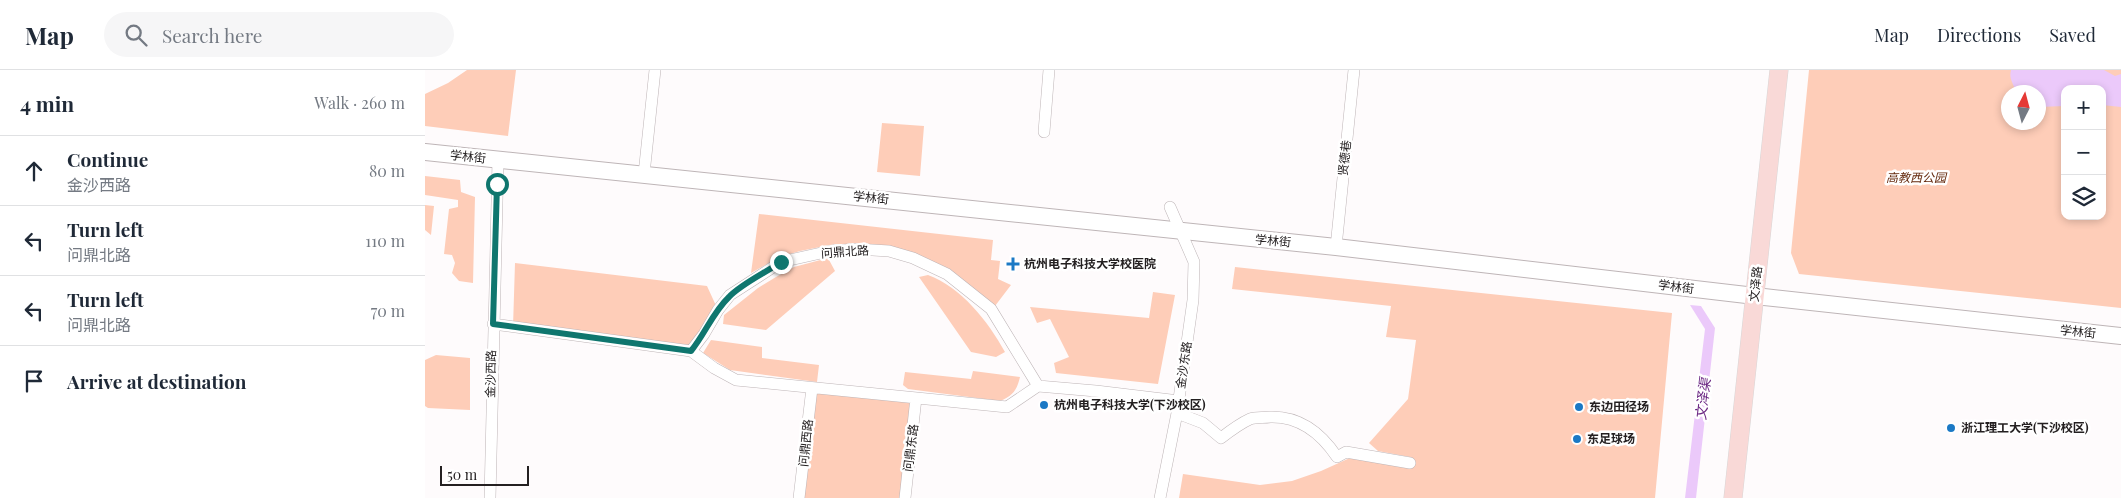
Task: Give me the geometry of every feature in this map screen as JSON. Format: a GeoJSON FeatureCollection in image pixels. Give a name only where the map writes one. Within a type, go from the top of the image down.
{"type":"FeatureCollection","features":[{"type":"Feature","properties":{"kind":"main road","name":"文泽路"},"geometry":{"type":"LineString","coordinates":[[1733,498],[1779,70]]}},
{"type":"Feature","properties":{"kind":"main road","name":"学林街"},"geometry":{"type":"LineString","coordinates":[[425,152],[1336,247],[2121,336]]}},
{"type":"Feature","properties":{"kind":"street"},"geometry":{"type":"LineString","coordinates":[[643,174],[655,70]]}},
{"type":"Feature","properties":{"kind":"street"},"geometry":{"type":"LineString","coordinates":[[1044,132],[1049,70]]}},
{"type":"Feature","properties":{"kind":"street","name":"贤德巷"},"geometry":{"type":"LineString","coordinates":[[1336,247],[1354,70]]}},
{"type":"Feature","properties":{"kind":"street","name":"金沙西路"},"geometry":{"type":"LineString","coordinates":[[490,498],[498,160]]}},
{"type":"Feature","properties":{"kind":"street","name":"金沙东路"},"geometry":{"type":"LineString","coordinates":[[1160,498],[1179,401],[1193,300],[1194,272],[1194,262],[1170,207]]}},
{"type":"Feature","properties":{"kind":"street","name":"问鼎北路"},"geometry":{"type":"LineString","coordinates":[[691,351],[705,334],[718,310],[730,295],[781,262],[830,251],[857,249],[889,251],[913,258],[947,274],[991,309],[1038,386]]}},
{"type":"Feature","properties":{"kind":"street"},"geometry":{"type":"LineString","coordinates":[[493,324],[691,351],[714,368],[736,380],[1007,407],[1038,386],[1179,401]]}},
{"type":"Feature","properties":{"kind":"street","name":"问鼎西路"},"geometry":{"type":"LineString","coordinates":[[799,498],[812,388]]}},
{"type":"Feature","properties":{"kind":"street","name":"问鼎东路"},"geometry":{"type":"LineString","coordinates":[[905,498],[917,398]]}},
{"type":"Feature","properties":{"kind":"street"},"geometry":{"type":"LineString","coordinates":[[1177,413],[1203,423],[1221,438],[1253,418],[1275,417],[1294,420],[1318,433],[1327,441],[1337,457],[1346,452],[1410,463]]}},
{"type":"Feature","properties":{"kind":"green space"},"geometry":{"type":"Polygon","coordinates":[[[467,70],[516,70],[508,136],[425,126],[425,94],[448,83],[467,70]]]}},
{"type":"Feature","properties":{"kind":"green space","name":"高教西公园"},"geometry":{"type":"Polygon","coordinates":[[[1809,70],[2121,70],[2121,308],[1799,274],[1791,253],[1809,70]]]}},
{"type":"Feature","properties":{"kind":"green space"},"geometry":{"type":"Polygon","coordinates":[[[882,123],[924,126],[920,176],[877,172],[882,123]]]}},
{"type":"Feature","properties":{"kind":"green space"},"geometry":{"type":"Polygon","coordinates":[[[425,176],[460,180],[461,192],[475,197],[473,283],[459,281],[452,273],[455,263],[452,255],[444,254],[449,209],[458,207],[458,200],[425,195],[425,176]]]}},
{"type":"Feature","properties":{"kind":"green space"},"geometry":{"type":"Polygon","coordinates":[[[425,205],[434,206],[431,235],[425,230],[425,205]]]}},
{"type":"Feature","properties":{"kind":"green space"},"geometry":{"type":"Polygon","coordinates":[[[759,214],[993,240],[991,260],[1000,261],[998,279],[1011,285],[995,306],[954,273],[859,244],[835,244],[800,251],[780,257],[751,273],[759,214]]]}},
{"type":"Feature","properties":{"kind":"green space"},"geometry":{"type":"Polygon","coordinates":[[[828,258],[835,271],[766,330],[723,324],[724,315],[758,288],[794,267],[828,258]]]}},
{"type":"Feature","properties":{"kind":"green space"},"geometry":{"type":"Polygon","coordinates":[[[515,263],[707,286],[718,310],[691,351],[513,327],[515,263]]]}},
{"type":"Feature","properties":{"kind":"green space"},"geometry":{"type":"Polygon","coordinates":[[[1235,267],[1672,313],[1655,498],[1179,498],[1183,474],[1260,485],[1292,481],[1352,457],[1409,468],[1410,457],[1378,451],[1369,443],[1408,399],[1416,340],[1386,337],[1391,306],[1232,289],[1235,267]]]}},
{"type":"Feature","properties":{"kind":"green space"},"geometry":{"type":"Polygon","coordinates":[[[928,275],[952,288],[973,306],[1005,352],[996,357],[971,352],[919,277],[928,275]]]}},
{"type":"Feature","properties":{"kind":"green space"},"geometry":{"type":"Polygon","coordinates":[[[1153,292],[1175,295],[1158,384],[1056,373],[1054,363],[1069,357],[1050,319],[1037,323],[1030,307],[1149,318],[1153,292]]]}},
{"type":"Feature","properties":{"kind":"green space"},"geometry":{"type":"Polygon","coordinates":[[[711,340],[762,347],[762,358],[819,365],[817,382],[730,370],[703,353],[711,340]]]}},
{"type":"Feature","properties":{"kind":"green space"},"geometry":{"type":"Polygon","coordinates":[[[436,355],[470,358],[470,410],[428,408],[425,406],[425,360],[436,355]]]}},
{"type":"Feature","properties":{"kind":"green space"},"geometry":{"type":"Polygon","coordinates":[[[973,371],[1020,377],[1014,392],[1000,401],[908,389],[903,385],[905,372],[971,379],[973,371]]]}},
{"type":"Feature","properties":{"kind":"green space"},"geometry":{"type":"Polygon","coordinates":[[[812,388],[916,398],[905,498],[799,498],[812,388]]]}},
{"type":"Feature","properties":{"kind":"water"},"geometry":{"type":"Polygon","coordinates":[[[2011,70],[2104,70],[2115,76],[2121,74],[2121,107],[2106,105],[2106,85],[2061,85],[2061,106],[2046,107],[2046,85],[2013,85],[2010,75],[2011,70]]]}},
{"type":"Feature","properties":{"kind":"water","name":"文泽渠"},"geometry":{"type":"Polygon","coordinates":[[[1690,305],[1701,306],[1715,328],[1696,498],[1685,498],[1705,329],[1690,305]]]}},
{"type":"Feature","properties":{"kind":"place","name":"杭州电子科技大学校医院"},"geometry":{"type":"Point","coordinates":[1013,264]}},
{"type":"Feature","properties":{"kind":"place","name":"杭州电子科技大学(下沙校区)"},"geometry":{"type":"Point","coordinates":[1044,405]}},
{"type":"Feature","properties":{"kind":"place","name":"东边田径场"},"geometry":{"type":"Point","coordinates":[1579,407]}},
{"type":"Feature","properties":{"kind":"place","name":"浙江理工大学(下沙校区)"},"geometry":{"type":"Point","coordinates":[1951,428]}},
{"type":"Feature","properties":{"kind":"place","name":"东足球场"},"geometry":{"type":"Point","coordinates":[1577,439]}},
{"type":"Feature","properties":{"kind":"route"},"geometry":{"type":"LineString","coordinates":[[497,184],[493,324],[691,351],[705,334],[718,310],[730,295],[781,262]]}}]}
